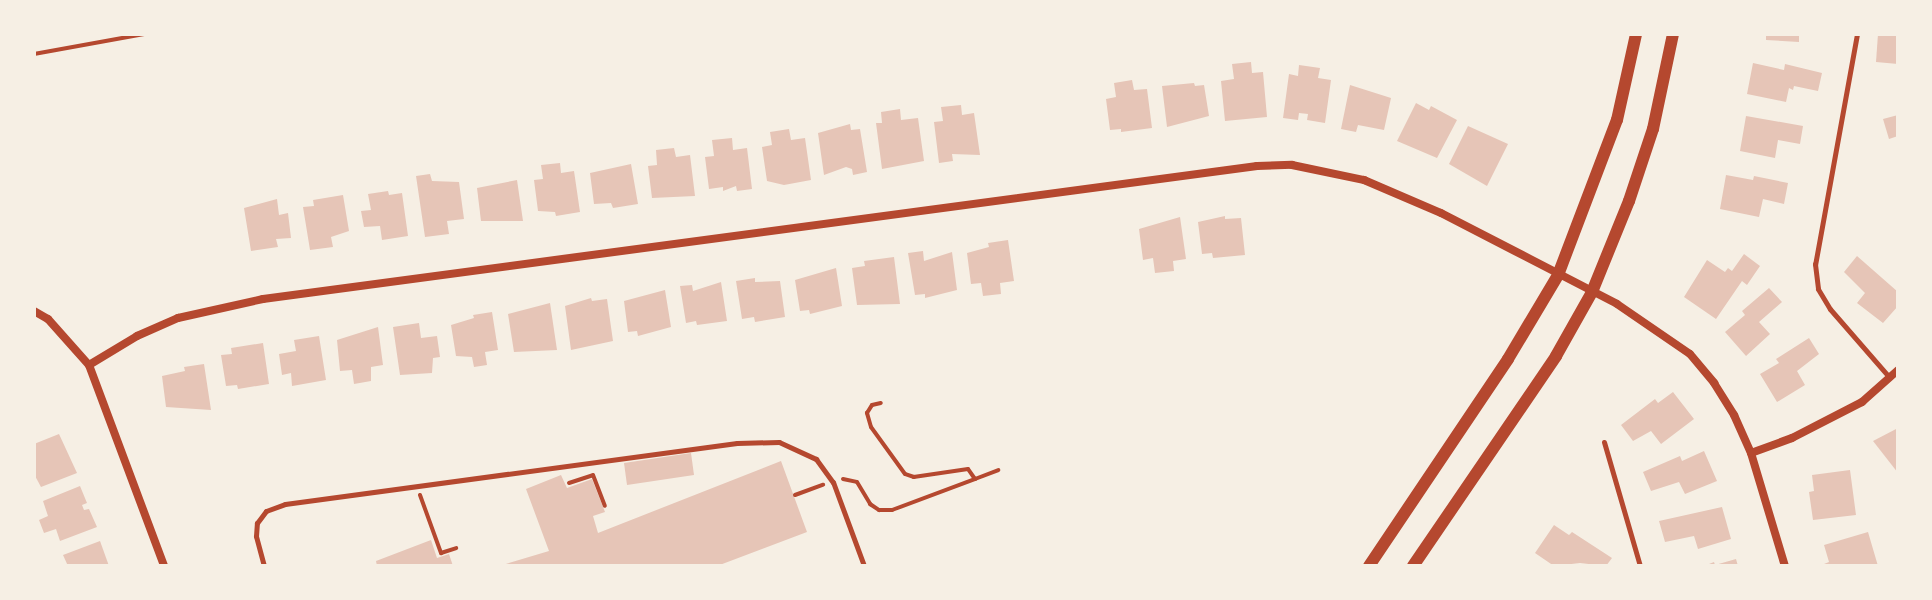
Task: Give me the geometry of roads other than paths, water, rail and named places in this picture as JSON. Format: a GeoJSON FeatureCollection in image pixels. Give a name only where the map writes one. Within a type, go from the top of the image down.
{"type":"FeatureCollection","features":[{"type":"Feature","properties":{"kind":"street"},"geometry":{"type":"LineString","coordinates":[[1369,566],[1508,359],[1558,275],[1617,120],[1636,34]]}},
{"type":"Feature","properties":{"kind":"street"},"geometry":{"type":"LineString","coordinates":[[1413,566],[1556,356],[1592,292],[1629,201],[1653,129],[1673,34]]}},
{"type":"Feature","properties":{"kind":"street"},"geometry":{"type":"LineString","coordinates":[[89,365],[137,336],[178,318],[263,299],[1257,166],[1292,165],[1364,180],[1441,213],[1592,292],[1651,326],[1690,354],[1721,393],[1751,453],[1785,566]]}},
{"type":"Feature","properties":{"kind":"street"},"geometry":{"type":"LineString","coordinates":[[34,311],[48,319],[89,365],[164,566]]}},
{"type":"Feature","properties":{"kind":"street"},"geometry":{"type":"LineString","coordinates":[[1751,453],[1862,402],[1898,370]]}},
{"type":"Feature","properties":{"kind":"lane"},"geometry":{"type":"LineString","coordinates":[[1857,34],[1815,264],[1818,289],[1830,309],[1890,378]]}},
{"type":"Feature","properties":{"kind":"lane"},"geometry":{"type":"LineString","coordinates":[[264,566],[256,536],[257,523],[266,511],[285,504],[737,443],[779,442],[816,459],[833,482],[864,566]]}},
{"type":"Feature","properties":{"kind":"lane"},"geometry":{"type":"LineString","coordinates":[[1604,442],[1640,566]]}}]}
